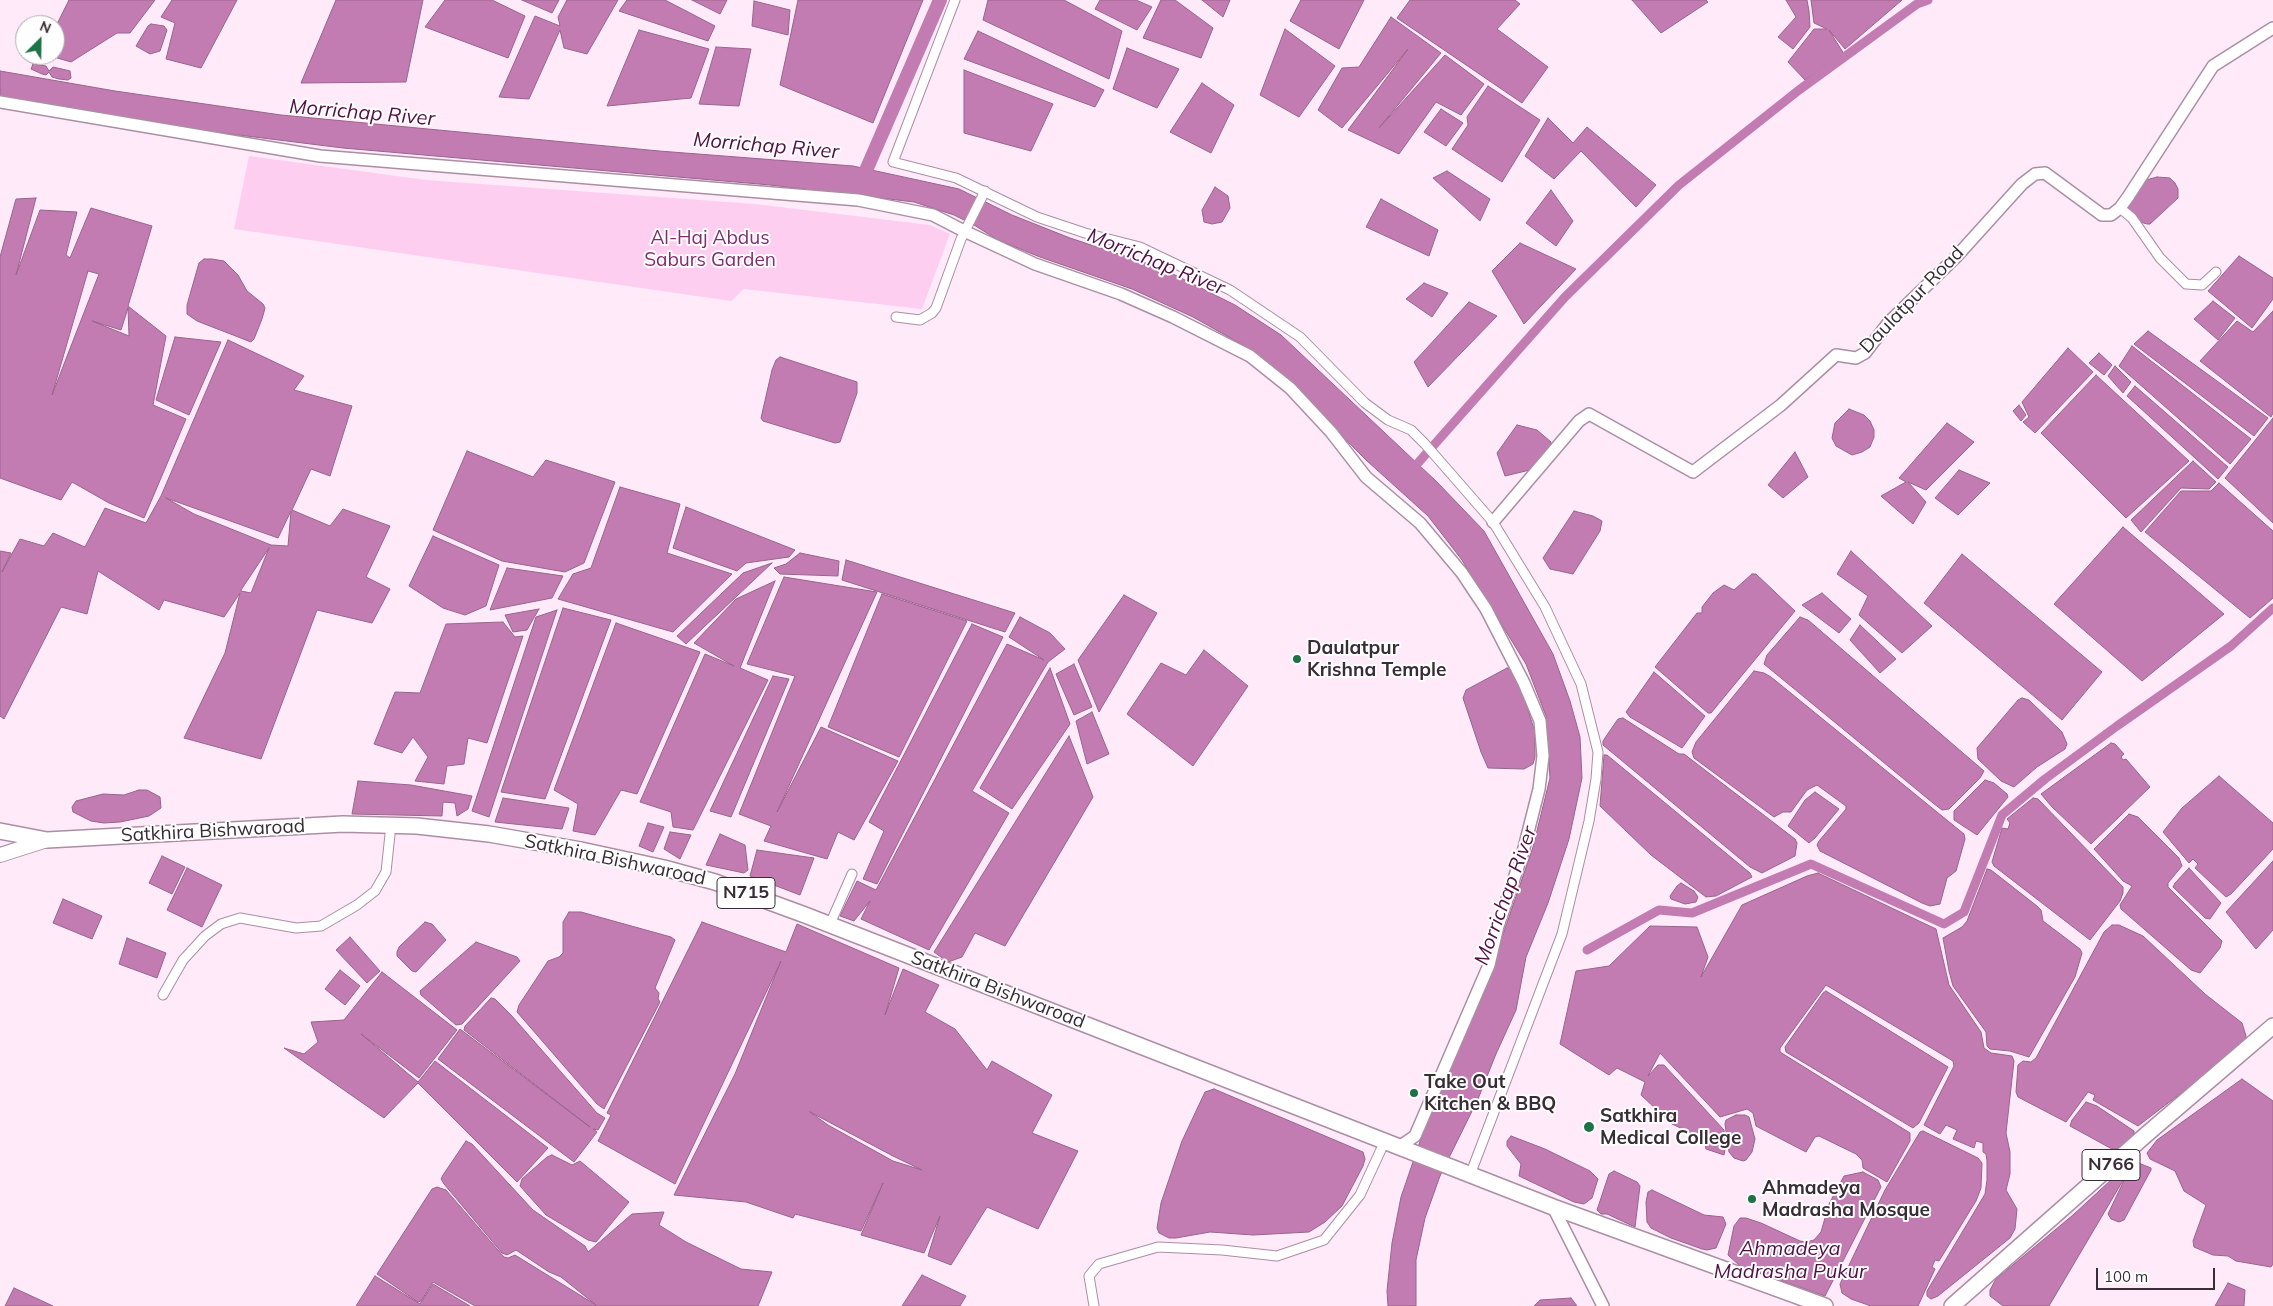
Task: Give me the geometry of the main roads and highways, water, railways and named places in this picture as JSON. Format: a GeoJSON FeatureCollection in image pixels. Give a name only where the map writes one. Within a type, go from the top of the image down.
{"type":"FeatureCollection","features":[{"type":"Feature","properties":{"kind":"highway","name":"Satkhira Bishwaroad"},"geometry":{"type":"LineString","coordinates":[[47,840],[343,824],[417,826],[489,834],[581,850],[664,868],[715,882],[830,924],[1553,1207],[1825,1306]]}},
{"type":"Feature","properties":{"kind":"highway","name":"N715"},"geometry":{"type":"LineString","coordinates":[[0,830],[47,840]]}},
{"type":"Feature","properties":{"kind":"highway","name":"N766"},"geometry":{"type":"LineString","coordinates":[[1952,1306],[2148,1133],[2273,1026]]}},
{"type":"Feature","properties":{"kind":"main road"},"geometry":{"type":"LineString","coordinates":[[0,855],[47,840]]}},
{"type":"Feature","properties":{"kind":"water"},"geometry":{"type":"Polygon","coordinates":[[[69,0],[155,0],[130,33],[117,33],[71,62],[65,60],[65,15],[62,15],[69,0]]]}},
{"type":"Feature","properties":{"kind":"water"},"geometry":{"type":"Polygon","coordinates":[[[172,0],[237,0],[201,68],[166,59],[175,23],[161,17],[172,0]]]}},
{"type":"Feature","properties":{"kind":"water"},"geometry":{"type":"Polygon","coordinates":[[[336,0],[423,0],[406,82],[301,83],[336,0]]]}},
{"type":"Feature","properties":{"kind":"water"},"geometry":{"type":"Polygon","coordinates":[[[445,0],[492,0],[525,16],[508,58],[425,27],[445,0]]]}},
{"type":"Feature","properties":{"kind":"water"},"geometry":{"type":"Polygon","coordinates":[[[522,0],[559,0],[552,13],[522,0]]]}},
{"type":"Feature","properties":{"kind":"water"},"geometry":{"type":"Polygon","coordinates":[[[567,0],[618,0],[587,54],[564,48],[560,30],[529,99],[499,97],[535,16],[560,26],[558,17],[567,0]]]}},
{"type":"Feature","properties":{"kind":"water"},"geometry":{"type":"Polygon","coordinates":[[[627,0],[665,0],[715,26],[708,41],[619,11],[627,0]]]}},
{"type":"Feature","properties":{"kind":"water"},"geometry":{"type":"Polygon","coordinates":[[[692,0],[727,0],[720,14],[692,0]]]}},
{"type":"Feature","properties":{"kind":"water"},"geometry":{"type":"Polygon","coordinates":[[[798,0],[923,0],[873,123],[780,85],[798,0]]]}},
{"type":"Feature","properties":{"kind":"water"},"geometry":{"type":"Polygon","coordinates":[[[988,0],[1064,0],[1122,31],[1109,79],[983,20],[988,0]]]}},
{"type":"Feature","properties":{"kind":"water"},"geometry":{"type":"Polygon","coordinates":[[[1100,0],[1136,0],[1152,7],[1137,30],[1095,9],[1100,0]]]}},
{"type":"Feature","properties":{"kind":"water"},"geometry":{"type":"Polygon","coordinates":[[[1161,0],[1175,0],[1213,28],[1201,58],[1143,38],[1161,0]]]}},
{"type":"Feature","properties":{"kind":"water"},"geometry":{"type":"Polygon","coordinates":[[[1202,0],[1230,0],[1223,17],[1202,0]]]}},
{"type":"Feature","properties":{"kind":"water"},"geometry":{"type":"Polygon","coordinates":[[[1301,0],[1364,0],[1339,49],[1290,21],[1301,0]]]}},
{"type":"Feature","properties":{"kind":"water"},"geometry":{"type":"Polygon","coordinates":[[[1410,0],[1515,0],[1520,4],[1497,29],[1548,67],[1522,103],[1397,18],[1410,0]]]}},
{"type":"Feature","properties":{"kind":"water"},"geometry":{"type":"Polygon","coordinates":[[[1632,0],[1706,0],[1708,2],[1661,33],[1632,0]]]}},
{"type":"Feature","properties":{"kind":"water"},"geometry":{"type":"Polygon","coordinates":[[[1786,0],[1807,0],[1809,11],[1810,27],[1793,49],[1778,37],[1796,17],[1786,0]]]}},
{"type":"Feature","properties":{"kind":"water"},"geometry":{"type":"Polygon","coordinates":[[[1811,0],[1902,0],[1845,49],[1829,30],[1844,54],[1805,80],[1788,62],[1814,29],[1827,29],[1814,23],[1811,0]]]}},
{"type":"Feature","properties":{"kind":"water"},"geometry":{"type":"Polygon","coordinates":[[[754,1],[790,10],[788,35],[752,26],[754,1]]]}},
{"type":"Feature","properties":{"kind":"water"},"geometry":{"type":"Polygon","coordinates":[[[1391,17],[1441,53],[1379,128],[1445,55],[1484,84],[1461,115],[1436,102],[1399,154],[1348,130],[1408,49],[1342,128],[1318,110],[1342,68],[1359,67],[1391,17]]]}},
{"type":"Feature","properties":{"kind":"water"},"geometry":{"type":"Polygon","coordinates":[[[151,24],[164,26],[167,30],[160,51],[150,54],[136,46],[151,24]]]}},
{"type":"Feature","properties":{"kind":"water"},"geometry":{"type":"Polygon","coordinates":[[[1285,29],[1335,66],[1299,117],[1260,95],[1285,29]]]}},
{"type":"Feature","properties":{"kind":"water"},"geometry":{"type":"Polygon","coordinates":[[[639,30],[709,49],[691,98],[607,106],[639,30]]]}},
{"type":"Feature","properties":{"kind":"water"},"geometry":{"type":"Polygon","coordinates":[[[978,31],[1104,90],[1095,107],[964,59],[978,31]]]}},
{"type":"Feature","properties":{"kind":"water"},"geometry":{"type":"Polygon","coordinates":[[[716,47],[751,49],[739,106],[699,104],[716,47]]]}},
{"type":"Feature","properties":{"kind":"water"},"geometry":{"type":"Polygon","coordinates":[[[1127,48],[1179,69],[1157,108],[1113,89],[1127,48]]]}},
{"type":"Feature","properties":{"kind":"water"},"geometry":{"type":"Polygon","coordinates":[[[33,65],[46,66],[49,71],[53,67],[70,71],[71,78],[68,80],[59,79],[52,77],[49,72],[46,75],[31,69],[33,65]]]}},
{"type":"Feature","properties":{"kind":"water"},"geometry":{"type":"Polygon","coordinates":[[[964,70],[1053,104],[1031,151],[964,133],[964,70]]]}},
{"type":"Feature","properties":{"kind":"water"},"geometry":{"type":"Polygon","coordinates":[[[0,71],[115,91],[281,115],[659,151],[853,166],[959,189],[1012,215],[1070,238],[1161,268],[1235,305],[1281,335],[1437,482],[1484,531],[1553,654],[1570,701],[1580,737],[1582,778],[1569,839],[1548,903],[1526,957],[1516,1010],[1478,1099],[1440,1176],[1425,1218],[1416,1260],[1416,1306],[1388,1306],[1387,1291],[1392,1243],[1401,1197],[1426,1124],[1490,972],[1533,847],[1550,778],[1546,716],[1526,664],[1462,560],[1428,516],[1366,460],[1275,368],[1241,344],[1193,317],[1132,289],[1040,257],[998,240],[954,215],[914,202],[770,185],[343,148],[158,125],[0,97],[0,71]]]}},
{"type":"Feature","properties":{"kind":"water"},"geometry":{"type":"Polygon","coordinates":[[[1202,83],[1234,105],[1211,153],[1170,132],[1202,83]]]}},
{"type":"Feature","properties":{"kind":"water"},"geometry":{"type":"Polygon","coordinates":[[[1488,86],[1540,120],[1502,182],[1452,149],[1468,125],[1467,117],[1488,86]]]}},
{"type":"Feature","properties":{"kind":"water"},"geometry":{"type":"Polygon","coordinates":[[[1441,109],[1463,123],[1446,146],[1424,132],[1441,109]]]}},
{"type":"Feature","properties":{"kind":"water"},"geometry":{"type":"Polygon","coordinates":[[[1548,118],[1573,143],[1587,127],[1656,185],[1636,207],[1581,151],[1554,179],[1525,156],[1548,118]]]}},
{"type":"Feature","properties":{"kind":"water"},"geometry":{"type":"Polygon","coordinates":[[[1447,171],[1490,199],[1480,221],[1433,178],[1447,171]]]}},
{"type":"Feature","properties":{"kind":"water"},"geometry":{"type":"Polygon","coordinates":[[[2157,177],[2170,178],[2175,183],[2178,189],[2178,198],[2150,224],[2137,221],[2126,209],[2126,204],[2146,180],[2157,177]]]}},
{"type":"Feature","properties":{"kind":"water"},"geometry":{"type":"Polygon","coordinates":[[[1215,187],[1228,196],[1230,208],[1222,222],[1212,224],[1204,222],[1202,210],[1215,187]]]}},
{"type":"Feature","properties":{"kind":"water"},"geometry":{"type":"Polygon","coordinates":[[[1551,190],[1573,221],[1556,246],[1526,223],[1551,190]]]}},
{"type":"Feature","properties":{"kind":"water"},"geometry":{"type":"Polygon","coordinates":[[[36,198],[16,275],[40,210],[77,212],[66,255],[70,258],[91,208],[152,226],[128,306],[166,336],[153,405],[186,419],[144,518],[109,503],[72,482],[61,500],[0,478],[0,257],[16,199],[36,198]],[[88,271],[52,395],[99,274],[88,271]],[[128,308],[121,330],[92,321],[129,336],[128,308]]]}},
{"type":"Feature","properties":{"kind":"water"},"geometry":{"type":"Polygon","coordinates":[[[1381,199],[1438,230],[1429,256],[1366,227],[1381,199]]]}},
{"type":"Feature","properties":{"kind":"water"},"geometry":{"type":"Polygon","coordinates":[[[1520,243],[1576,269],[1524,324],[1492,271],[1520,243]]]}},
{"type":"Feature","properties":{"kind":"water"},"geometry":{"type":"Polygon","coordinates":[[[2239,256],[2273,278],[2273,299],[2252,328],[2208,291],[2239,256]]]}},
{"type":"Feature","properties":{"kind":"water"},"geometry":{"type":"Polygon","coordinates":[[[204,259],[224,261],[238,275],[247,291],[263,304],[265,308],[262,319],[251,342],[197,321],[187,314],[187,305],[199,263],[204,259]]]}},
{"type":"Feature","properties":{"kind":"water"},"geometry":{"type":"Polygon","coordinates":[[[1424,283],[1448,293],[1432,317],[1406,299],[1424,283]]]}},
{"type":"Feature","properties":{"kind":"water"},"geometry":{"type":"Polygon","coordinates":[[[2213,301],[2235,318],[2218,340],[2194,319],[2213,301]]]}},
{"type":"Feature","properties":{"kind":"water"},"geometry":{"type":"Polygon","coordinates":[[[1469,302],[1497,316],[1428,387],[1414,362],[1469,302]]]}},
{"type":"Feature","properties":{"kind":"water"},"geometry":{"type":"Polygon","coordinates":[[[2273,311],[2273,413],[2271,417],[2200,361],[2237,321],[2253,332],[2273,311]]]}},
{"type":"Feature","properties":{"kind":"water"},"geometry":{"type":"Polygon","coordinates":[[[2148,331],[2268,418],[2254,436],[2134,344],[2148,331]]]}},
{"type":"Feature","properties":{"kind":"water"},"geometry":{"type":"Polygon","coordinates":[[[175,337],[221,342],[189,415],[156,400],[175,337]]]}},
{"type":"Feature","properties":{"kind":"water"},"geometry":{"type":"Polygon","coordinates":[[[228,340],[304,376],[294,390],[352,406],[330,476],[311,469],[292,510],[330,526],[343,509],[390,526],[366,577],[390,589],[372,623],[317,610],[261,759],[184,738],[225,653],[240,593],[224,617],[164,600],[159,610],[98,571],[87,614],[61,607],[4,719],[0,716],[0,551],[11,553],[2,572],[20,539],[44,546],[53,533],[85,547],[105,508],[146,523],[161,496],[228,340]],[[166,498],[194,514],[271,545],[288,546],[291,511],[278,538],[166,498]],[[269,548],[241,590],[241,591],[251,593],[269,548]]]}},
{"type":"Feature","properties":{"kind":"water"},"geometry":{"type":"Polygon","coordinates":[[[2132,346],[2251,439],[2230,464],[2119,366],[2132,346]]]}},
{"type":"Feature","properties":{"kind":"water"},"geometry":{"type":"Polygon","coordinates":[[[2068,348],[2093,372],[2035,433],[2023,422],[2029,417],[2022,402],[2068,348]]]}},
{"type":"Feature","properties":{"kind":"water"},"geometry":{"type":"Polygon","coordinates":[[[2099,353],[2112,365],[2104,375],[2089,363],[2099,353]]]}},
{"type":"Feature","properties":{"kind":"water"},"geometry":{"type":"Polygon","coordinates":[[[780,357],[857,382],[857,393],[840,442],[835,443],[763,421],[761,418],[772,370],[776,360],[780,357]]]}},
{"type":"Feature","properties":{"kind":"water"},"geometry":{"type":"Polygon","coordinates":[[[2115,366],[2131,382],[2123,393],[2108,376],[2115,366]]]}},
{"type":"Feature","properties":{"kind":"water"},"geometry":{"type":"Polygon","coordinates":[[[2096,375],[2189,461],[2126,518],[2041,433],[2096,375]]]}},
{"type":"Feature","properties":{"kind":"water"},"geometry":{"type":"Polygon","coordinates":[[[2135,386],[2228,467],[2218,479],[2127,396],[2135,386]]]}},
{"type":"Feature","properties":{"kind":"water"},"geometry":{"type":"Polygon","coordinates":[[[2019,405],[2026,415],[2021,421],[2013,411],[2019,405]]]}},
{"type":"Feature","properties":{"kind":"water"},"geometry":{"type":"Polygon","coordinates":[[[1849,409],[1864,415],[1870,421],[1874,430],[1874,437],[1870,447],[1852,455],[1836,446],[1832,438],[1835,423],[1849,409]]]}},
{"type":"Feature","properties":{"kind":"water"},"geometry":{"type":"Polygon","coordinates":[[[2273,418],[2273,523],[2225,478],[2273,418]]]}},
{"type":"Feature","properties":{"kind":"water"},"geometry":{"type":"Polygon","coordinates":[[[1947,423],[1974,442],[1926,490],[1908,482],[1926,502],[1913,524],[1881,496],[1906,482],[1899,478],[1947,423]]]}},
{"type":"Feature","properties":{"kind":"water"},"geometry":{"type":"Polygon","coordinates":[[[1517,425],[1537,430],[1551,442],[1547,454],[1534,469],[1505,476],[1497,453],[1517,425]]]}},
{"type":"Feature","properties":{"kind":"water"},"geometry":{"type":"Polygon","coordinates":[[[467,451],[533,477],[546,460],[615,482],[584,563],[565,572],[502,561],[433,530],[467,451]]]}},
{"type":"Feature","properties":{"kind":"water"},"geometry":{"type":"Polygon","coordinates":[[[1795,452],[1808,477],[1783,498],[1768,485],[1795,452]]]}},
{"type":"Feature","properties":{"kind":"water"},"geometry":{"type":"Polygon","coordinates":[[[2193,461],[2216,482],[2209,489],[2181,488],[2141,532],[2131,520],[2193,461]]]}},
{"type":"Feature","properties":{"kind":"water"},"geometry":{"type":"Polygon","coordinates":[[[1959,470],[1990,483],[1958,515],[1935,498],[1959,470]]]}},
{"type":"Feature","properties":{"kind":"water"},"geometry":{"type":"Polygon","coordinates":[[[2219,483],[2273,531],[2273,598],[2250,618],[2145,532],[2181,491],[2211,491],[2219,483]]]}},
{"type":"Feature","properties":{"kind":"water"},"geometry":{"type":"Polygon","coordinates":[[[620,487],[680,504],[667,553],[732,574],[673,632],[558,599],[573,574],[591,568],[620,487]]]}},
{"type":"Feature","properties":{"kind":"water"},"geometry":{"type":"Polygon","coordinates":[[[686,507],[795,550],[789,557],[746,563],[737,571],[673,548],[686,507]]]}},
{"type":"Feature","properties":{"kind":"water"},"geometry":{"type":"Polygon","coordinates":[[[1574,511],[1593,516],[1602,521],[1600,531],[1573,574],[1550,569],[1543,558],[1574,511]]]}},
{"type":"Feature","properties":{"kind":"water"},"geometry":{"type":"Polygon","coordinates":[[[2123,527],[2224,614],[2142,681],[2054,604],[2123,527]]]}},
{"type":"Feature","properties":{"kind":"water"},"geometry":{"type":"Polygon","coordinates":[[[433,536],[499,565],[486,606],[465,615],[443,608],[409,586],[433,536]]]}},
{"type":"Feature","properties":{"kind":"water"},"geometry":{"type":"Polygon","coordinates":[[[1851,551],[1932,626],[1902,653],[1859,615],[1868,596],[1837,574],[1851,551]]]}},
{"type":"Feature","properties":{"kind":"water"},"geometry":{"type":"Polygon","coordinates":[[[800,553],[839,561],[838,576],[780,574],[774,568],[786,564],[800,553]]]}},
{"type":"Feature","properties":{"kind":"water"},"geometry":{"type":"Polygon","coordinates":[[[1962,554],[2102,672],[2062,720],[1924,603],[1962,554]]]}},
{"type":"Feature","properties":{"kind":"water"},"geometry":{"type":"Polygon","coordinates":[[[846,560],[1015,613],[1005,632],[842,580],[846,560]]]}},
{"type":"Feature","properties":{"kind":"water"},"geometry":{"type":"Polygon","coordinates":[[[772,563],[686,644],[677,636],[743,573],[772,563]]]}},
{"type":"Feature","properties":{"kind":"water"},"geometry":{"type":"Polygon","coordinates":[[[507,568],[563,576],[552,598],[490,610],[507,568]]]}},
{"type":"Feature","properties":{"kind":"water"},"geometry":{"type":"Polygon","coordinates":[[[1752,574],[1756,574],[1795,611],[1711,713],[1708,713],[1655,667],[1697,613],[1702,613],[1702,607],[1713,593],[1724,585],[1734,590],[1752,574]]]}},
{"type":"Feature","properties":{"kind":"water"},"geometry":{"type":"Polygon","coordinates":[[[784,577],[877,592],[777,812],[821,727],[898,761],[854,840],[838,832],[827,859],[764,841],[771,826],[739,814],[795,676],[747,664],[784,577]]]}},
{"type":"Feature","properties":{"kind":"water"},"geometry":{"type":"Polygon","coordinates":[[[775,581],[740,668],[768,680],[693,830],[673,827],[671,812],[640,802],[705,654],[734,666],[694,643],[736,599],[775,581]]]}},
{"type":"Feature","properties":{"kind":"water"},"geometry":{"type":"Polygon","coordinates":[[[1822,593],[1851,619],[1839,633],[1802,605],[1822,593]]]}},
{"type":"Feature","properties":{"kind":"water"},"geometry":{"type":"Polygon","coordinates":[[[882,594],[967,621],[899,757],[828,727],[882,594]]]}},
{"type":"Feature","properties":{"kind":"water"},"geometry":{"type":"Polygon","coordinates":[[[1124,595],[1157,613],[1099,712],[1078,660],[1124,595]]]}},
{"type":"Feature","properties":{"kind":"water"},"geometry":{"type":"Polygon","coordinates":[[[563,608],[611,620],[545,799],[501,792],[563,608]]]}},
{"type":"Feature","properties":{"kind":"water"},"geometry":{"type":"Polygon","coordinates":[[[539,609],[527,630],[513,632],[505,615],[539,609]]]}},
{"type":"Feature","properties":{"kind":"water"},"geometry":{"type":"Polygon","coordinates":[[[557,610],[489,817],[472,811],[536,617],[557,610]]]}},
{"type":"Feature","properties":{"kind":"water"},"geometry":{"type":"Polygon","coordinates":[[[1020,617],[1050,633],[1065,649],[1048,662],[972,791],[1009,813],[929,950],[861,919],[870,901],[854,921],[840,916],[857,881],[876,890],[1007,644],[1044,660],[1009,637],[1020,617]]]}},
{"type":"Feature","properties":{"kind":"water"},"geometry":{"type":"Polygon","coordinates":[[[1800,617],[1808,620],[1984,771],[1980,778],[1949,809],[1942,810],[1933,803],[1764,664],[1767,655],[1800,617]]]}},
{"type":"Feature","properties":{"kind":"water"},"geometry":{"type":"Polygon","coordinates":[[[503,622],[515,637],[523,636],[487,743],[468,738],[464,764],[447,766],[444,784],[415,781],[428,757],[413,737],[402,753],[374,744],[395,692],[420,693],[446,624],[503,622]]]}},
{"type":"Feature","properties":{"kind":"water"},"geometry":{"type":"Polygon","coordinates":[[[616,623],[700,652],[637,794],[621,790],[595,835],[573,831],[578,804],[554,790],[616,623]]]}},
{"type":"Feature","properties":{"kind":"water"},"geometry":{"type":"Polygon","coordinates":[[[972,624],[1003,637],[877,884],[863,879],[884,831],[869,822],[972,624]]]}},
{"type":"Feature","properties":{"kind":"water"},"geometry":{"type":"Polygon","coordinates":[[[1860,625],[1896,659],[1880,673],[1850,640],[1860,625]]]}},
{"type":"Feature","properties":{"kind":"water"},"geometry":{"type":"Polygon","coordinates":[[[1204,650],[1248,686],[1193,766],[1127,714],[1161,663],[1186,675],[1204,650]]]}},
{"type":"Feature","properties":{"kind":"water"},"geometry":{"type":"Polygon","coordinates":[[[1074,664],[1092,707],[1074,715],[1056,674],[1074,664]]]}},
{"type":"Feature","properties":{"kind":"water"},"geometry":{"type":"Polygon","coordinates":[[[1050,668],[1070,724],[1012,809],[980,788],[1050,668]]]}},
{"type":"Feature","properties":{"kind":"water"},"geometry":{"type":"Polygon","coordinates":[[[1507,668],[1512,669],[1517,676],[1535,732],[1535,757],[1533,764],[1524,769],[1488,768],[1463,698],[1466,690],[1507,668]]]}},
{"type":"Feature","properties":{"kind":"water"},"geometry":{"type":"Polygon","coordinates":[[[1754,671],[1771,677],[1964,834],[1965,839],[1956,871],[1947,878],[1940,904],[1930,906],[1922,903],[1820,851],[1817,845],[1819,841],[1846,809],[1846,806],[1817,785],[1807,790],[1791,812],[1783,812],[1774,817],[1694,758],[1692,752],[1696,742],[1754,671]]]}},
{"type":"Feature","properties":{"kind":"water"},"geometry":{"type":"Polygon","coordinates":[[[1654,672],[1705,716],[1682,748],[1630,717],[1626,712],[1654,672]]]}},
{"type":"Feature","properties":{"kind":"water"},"geometry":{"type":"Polygon","coordinates":[[[773,676],[789,679],[731,817],[710,811],[773,676]]]}},
{"type":"Feature","properties":{"kind":"water"},"geometry":{"type":"Polygon","coordinates":[[[2022,698],[2029,700],[2062,732],[2067,744],[2065,749],[2037,767],[2014,787],[2001,781],[1978,759],[1977,748],[2018,700],[2022,698]]]}},
{"type":"Feature","properties":{"kind":"water"},"geometry":{"type":"Polygon","coordinates":[[[1092,712],[1109,754],[1087,764],[1076,721],[1092,712]]]}},
{"type":"Feature","properties":{"kind":"water"},"geometry":{"type":"Polygon","coordinates":[[[1623,718],[1679,754],[1684,754],[1795,839],[1797,843],[1795,856],[1762,873],[1750,867],[1603,745],[1603,741],[1618,719],[1623,718]]]}},
{"type":"Feature","properties":{"kind":"water"},"geometry":{"type":"Polygon","coordinates":[[[1069,736],[1093,797],[1005,946],[975,933],[962,957],[948,962],[934,952],[1069,736]]]}},
{"type":"Feature","properties":{"kind":"water"},"geometry":{"type":"Polygon","coordinates":[[[2111,743],[2115,744],[2124,754],[2121,757],[2123,760],[2126,759],[2150,787],[2091,844],[2041,794],[2111,743]]]}},
{"type":"Feature","properties":{"kind":"water"},"geometry":{"type":"Polygon","coordinates":[[[1604,755],[1607,755],[1750,873],[1752,877],[1716,896],[1706,897],[1651,855],[1600,806],[1604,755]]]}},
{"type":"Feature","properties":{"kind":"water"},"geometry":{"type":"Polygon","coordinates":[[[2219,776],[2273,823],[2273,849],[2226,897],[2195,868],[2198,864],[2193,859],[2189,863],[2163,832],[2182,808],[2219,776]]]}},
{"type":"Feature","properties":{"kind":"water"},"geometry":{"type":"Polygon","coordinates":[[[1985,780],[1994,783],[2008,797],[1977,835],[1954,820],[1954,811],[1985,780]]]}},
{"type":"Feature","properties":{"kind":"water"},"geometry":{"type":"Polygon","coordinates":[[[358,781],[411,785],[472,796],[468,809],[457,816],[455,803],[443,802],[442,816],[352,814],[358,781]]]}},
{"type":"Feature","properties":{"kind":"water"},"geometry":{"type":"Polygon","coordinates":[[[139,790],[147,790],[160,797],[161,808],[149,816],[104,823],[91,821],[73,812],[72,807],[76,801],[103,794],[124,795],[139,790]]]}},
{"type":"Feature","properties":{"kind":"water"},"geometry":{"type":"Polygon","coordinates":[[[1815,792],[1839,809],[1809,843],[1788,826],[1805,800],[1815,792]]]}},
{"type":"Feature","properties":{"kind":"water"},"geometry":{"type":"Polygon","coordinates":[[[503,798],[569,808],[562,829],[495,822],[503,798]]]}},
{"type":"Feature","properties":{"kind":"water"},"geometry":{"type":"Polygon","coordinates":[[[2033,798],[2038,799],[2123,887],[2120,901],[2090,940],[1994,866],[1992,862],[2002,828],[2008,829],[2010,823],[2007,819],[2033,798]]]}},
{"type":"Feature","properties":{"kind":"water"},"geometry":{"type":"Polygon","coordinates":[[[2129,814],[2138,817],[2179,858],[2182,866],[2168,883],[2168,887],[2222,941],[2220,948],[2200,973],[2191,970],[2121,909],[2120,905],[2132,886],[2123,881],[2094,849],[2129,814]]]}},
{"type":"Feature","properties":{"kind":"water"},"geometry":{"type":"Polygon","coordinates":[[[648,823],[664,827],[653,852],[639,846],[648,823]]]}},
{"type":"Feature","properties":{"kind":"water"},"geometry":{"type":"Polygon","coordinates":[[[670,832],[691,835],[680,859],[664,849],[670,832]]]}},
{"type":"Feature","properties":{"kind":"water"},"geometry":{"type":"Polygon","coordinates":[[[720,834],[745,845],[748,870],[744,873],[706,865],[720,834]]]}},
{"type":"Feature","properties":{"kind":"water"},"geometry":{"type":"Polygon","coordinates":[[[757,850],[814,858],[800,895],[750,876],[757,850]]]}},
{"type":"Feature","properties":{"kind":"water"},"geometry":{"type":"Polygon","coordinates":[[[162,856],[185,867],[172,894],[149,883],[162,856]]]}},
{"type":"Feature","properties":{"kind":"water"},"geometry":{"type":"Polygon","coordinates":[[[2273,861],[2273,930],[2256,949],[2226,912],[2273,861]]]}},
{"type":"Feature","properties":{"kind":"water"},"geometry":{"type":"Polygon","coordinates":[[[187,868],[222,885],[202,927],[167,910],[187,868]]]}},
{"type":"Feature","properties":{"kind":"water"},"geometry":{"type":"Polygon","coordinates":[[[2189,868],[2221,903],[2210,919],[2205,918],[2173,887],[2189,868]]]}},
{"type":"Feature","properties":{"kind":"water"},"geometry":{"type":"Polygon","coordinates":[[[1987,869],[1991,870],[2037,906],[2041,910],[2043,921],[2080,949],[2082,953],[2075,977],[2029,1057],[2010,1051],[1990,1049],[1987,1046],[1986,1032],[1953,986],[1949,971],[1943,938],[1962,927],[1967,921],[1987,869]]]}},
{"type":"Feature","properties":{"kind":"water"},"geometry":{"type":"Polygon","coordinates":[[[1818,873],[1936,929],[1949,985],[1981,1032],[1984,1048],[1991,1053],[2012,1056],[2014,1061],[2006,1133],[2010,1152],[2010,1174],[2006,1190],[2017,1209],[2015,1229],[2010,1238],[1938,1296],[1931,1299],[1927,1296],[1927,1291],[1985,1194],[1987,1180],[1987,1161],[1986,1154],[1983,1152],[1983,1143],[1976,1141],[1974,1148],[1953,1139],[1957,1130],[1946,1125],[1940,1134],[1924,1125],[1954,1066],[1953,1061],[1826,985],[1780,1048],[1780,1052],[1910,1133],[1910,1141],[1887,1182],[1863,1168],[1862,1160],[1856,1154],[1819,1136],[1815,1137],[1806,1152],[1756,1126],[1753,1113],[1747,1109],[1720,1117],[1660,1053],[1648,1076],[1658,1065],[1664,1065],[1724,1130],[1726,1144],[1724,1155],[1706,1149],[1704,1139],[1672,1124],[1641,1095],[1645,1082],[1617,1068],[1609,1075],[1560,1044],[1576,971],[1609,966],[1650,926],[1697,927],[1708,957],[1701,977],[1742,905],[1807,876],[1818,873]]]}},
{"type":"Feature","properties":{"kind":"water"},"geometry":{"type":"Polygon","coordinates":[[[1681,883],[1694,891],[1698,897],[1696,902],[1685,904],[1671,899],[1670,896],[1681,883]]]}},
{"type":"Feature","properties":{"kind":"water"},"geometry":{"type":"Polygon","coordinates":[[[63,899],[102,916],[92,939],[53,923],[63,899]]]}},
{"type":"Feature","properties":{"kind":"water"},"geometry":{"type":"Polygon","coordinates":[[[569,912],[581,912],[671,937],[675,940],[655,988],[659,993],[658,999],[660,1002],[604,1109],[597,1104],[517,1012],[519,1005],[548,961],[559,957],[563,953],[563,922],[569,912]]]}},
{"type":"Feature","properties":{"kind":"water"},"geometry":{"type":"Polygon","coordinates":[[[425,922],[432,924],[446,940],[416,972],[412,971],[397,956],[397,952],[399,947],[425,922]]]}},
{"type":"Feature","properties":{"kind":"water"},"geometry":{"type":"Polygon","coordinates":[[[702,922],[786,952],[797,924],[899,968],[885,1015],[903,969],[939,985],[925,1012],[955,1029],[987,1070],[992,1061],[1052,1095],[1032,1133],[1078,1151],[1038,1229],[987,1207],[951,1265],[928,1256],[940,1216],[924,1253],[861,1235],[883,1183],[861,1231],[795,1214],[793,1218],[746,1202],[674,1195],[735,1074],[781,961],[675,1184],[598,1141],[611,1115],[607,1113],[702,922]],[[810,1112],[828,1125],[893,1161],[922,1170],[810,1112]]]}},
{"type":"Feature","properties":{"kind":"water"},"geometry":{"type":"Polygon","coordinates":[[[2112,925],[2119,925],[2143,936],[2205,994],[2242,1023],[2246,1036],[2245,1044],[2138,1126],[2093,1100],[2095,1095],[2088,1092],[2066,1122],[2018,1097],[2016,1092],[2018,1065],[2023,1061],[2031,1062],[2036,1058],[2104,932],[2112,925]]]}},
{"type":"Feature","properties":{"kind":"water"},"geometry":{"type":"Polygon","coordinates":[[[350,937],[380,971],[367,983],[336,950],[350,937]]]}},
{"type":"Feature","properties":{"kind":"water"},"geometry":{"type":"Polygon","coordinates":[[[127,938],[166,953],[157,978],[119,964],[127,938]]]}},
{"type":"Feature","properties":{"kind":"water"},"geometry":{"type":"Polygon","coordinates":[[[476,942],[517,957],[520,961],[462,1024],[456,1025],[421,995],[420,991],[476,942]]]}},
{"type":"Feature","properties":{"kind":"water"},"geometry":{"type":"Polygon","coordinates":[[[340,970],[360,986],[345,1005],[325,989],[340,970]]]}},
{"type":"Feature","properties":{"kind":"water"},"geometry":{"type":"Polygon","coordinates":[[[382,972],[457,1030],[419,1078],[361,1034],[418,1082],[435,1061],[548,1148],[517,1182],[418,1083],[384,1118],[284,1048],[304,1054],[318,1042],[311,1022],[344,1020],[382,972]]]}},
{"type":"Feature","properties":{"kind":"water"},"geometry":{"type":"Polygon","coordinates":[[[1826,991],[1948,1067],[1919,1123],[1913,1128],[1786,1052],[1785,1047],[1826,991]]]}},
{"type":"Feature","properties":{"kind":"water"},"geometry":{"type":"Polygon","coordinates":[[[491,998],[495,999],[511,1015],[597,1113],[605,1118],[598,1130],[593,1129],[597,1132],[574,1162],[438,1059],[460,1029],[590,1127],[464,1030],[465,1026],[491,998]]]}},
{"type":"Feature","properties":{"kind":"water"},"geometry":{"type":"Polygon","coordinates":[[[2242,1079],[2273,1101],[2273,1264],[2271,1267],[2236,1261],[2228,1256],[2213,1255],[2194,1247],[2193,1241],[2206,1205],[2184,1191],[2175,1171],[2150,1159],[2147,1153],[2157,1140],[2242,1079]]]}},
{"type":"Feature","properties":{"kind":"water"},"geometry":{"type":"Polygon","coordinates":[[[1214,1089],[1363,1152],[1365,1159],[1363,1166],[1342,1206],[1325,1222],[1309,1232],[1253,1235],[1210,1232],[1176,1238],[1169,1238],[1159,1233],[1157,1228],[1161,1203],[1182,1141],[1205,1092],[1214,1089]]]}},
{"type":"Feature","properties":{"kind":"water"},"geometry":{"type":"Polygon","coordinates":[[[2086,1102],[2097,1106],[2134,1131],[2134,1136],[2120,1149],[2112,1149],[2070,1126],[2072,1120],[2086,1102]]]}},
{"type":"Feature","properties":{"kind":"water"},"geometry":{"type":"Polygon","coordinates":[[[1736,1115],[1749,1117],[1755,1139],[1752,1152],[1743,1161],[1734,1158],[1729,1152],[1725,1124],[1726,1120],[1736,1115]]]}},
{"type":"Feature","properties":{"kind":"water"},"geometry":{"type":"Polygon","coordinates":[[[1923,1131],[1978,1158],[1982,1163],[1981,1188],[1976,1201],[1939,1261],[1935,1260],[1932,1267],[1935,1269],[1918,1306],[1871,1306],[1851,1299],[1842,1293],[1840,1284],[1885,1190],[1920,1132],[1923,1131]]]}},
{"type":"Feature","properties":{"kind":"water"},"geometry":{"type":"Polygon","coordinates":[[[1511,1136],[1545,1149],[1590,1171],[1598,1179],[1592,1198],[1584,1204],[1574,1202],[1519,1176],[1521,1164],[1507,1146],[1507,1141],[1511,1136]]]}},
{"type":"Feature","properties":{"kind":"water"},"geometry":{"type":"Polygon","coordinates":[[[466,1141],[472,1144],[533,1210],[585,1246],[588,1252],[632,1214],[664,1212],[659,1225],[686,1242],[741,1269],[772,1272],[758,1306],[475,1306],[433,1282],[421,1301],[418,1302],[377,1274],[432,1189],[437,1187],[446,1190],[504,1257],[508,1258],[515,1255],[596,1305],[561,1277],[549,1272],[516,1250],[507,1255],[502,1253],[444,1184],[441,1179],[443,1175],[466,1141]]]}},
{"type":"Feature","properties":{"kind":"water"},"geometry":{"type":"Polygon","coordinates":[[[552,1155],[572,1165],[580,1161],[629,1202],[596,1242],[588,1240],[546,1215],[520,1186],[522,1179],[547,1157],[552,1155]]]}},
{"type":"Feature","properties":{"kind":"water"},"geometry":{"type":"Polygon","coordinates":[[[2136,1162],[2151,1168],[2151,1170],[2124,1220],[2119,1222],[2111,1219],[2108,1214],[2128,1172],[2049,1306],[2003,1306],[1990,1296],[1990,1290],[1996,1279],[2073,1215],[2124,1168],[2127,1166],[2129,1169],[2136,1162]]]}},
{"type":"Feature","properties":{"kind":"water"},"geometry":{"type":"Polygon","coordinates":[[[1614,1171],[1637,1182],[1640,1186],[1635,1227],[1607,1214],[1601,1214],[1597,1210],[1609,1174],[1614,1171]]]}},
{"type":"Feature","properties":{"kind":"water","name":"Ahmadeya Madrasha Pukur"},"geometry":{"type":"Polygon","coordinates":[[[1863,1172],[1878,1180],[1881,1187],[1825,1296],[1740,1266],[1728,1255],[1734,1226],[1740,1218],[1761,1223],[1800,1241],[1814,1240],[1821,1232],[1829,1204],[1844,1176],[1863,1172]]]}},
{"type":"Feature","properties":{"kind":"water"},"geometry":{"type":"Polygon","coordinates":[[[1652,1190],[1704,1215],[1723,1217],[1726,1224],[1716,1248],[1702,1249],[1671,1238],[1651,1228],[1647,1222],[1646,1202],[1648,1192],[1652,1190]]]}},
{"type":"Feature","properties":{"kind":"water"},"geometry":{"type":"Polygon","coordinates":[[[922,1275],[966,1296],[960,1306],[902,1306],[922,1275]]]}},
{"type":"Feature","properties":{"kind":"water"},"geometry":{"type":"Polygon","coordinates":[[[375,1276],[420,1304],[433,1284],[470,1306],[356,1306],[375,1276]]]}},
{"type":"Feature","properties":{"kind":"water"},"geometry":{"type":"Polygon","coordinates":[[[2228,1283],[2245,1290],[2244,1306],[2215,1306],[2228,1283]]]}},
{"type":"Feature","properties":{"kind":"water"},"geometry":{"type":"Polygon","coordinates":[[[14,1288],[53,1306],[5,1306],[14,1288]]]}},
{"type":"Feature","properties":{"kind":"water"},"geometry":{"type":"Polygon","coordinates":[[[1571,1298],[1577,1306],[1534,1306],[1540,1300],[1571,1298]]]}},
{"type":"Feature","properties":{"kind":"waterway"},"geometry":{"type":"LineString","coordinates":[[864,175],[940,0]]}},
{"type":"Feature","properties":{"kind":"waterway"},"geometry":{"type":"LineString","coordinates":[[1410,472],[1565,297],[1679,185],[1799,90],[1917,4],[1928,0]]}},
{"type":"Feature","properties":{"kind":"waterway"},"geometry":{"type":"LineString","coordinates":[[1587,950],[1659,910],[1692,913],[1811,864],[1944,924],[1964,912],[2002,815],[2045,779],[2231,646],[2273,608]]}},
{"type":"Feature","properties":{"kind":"place","name":"Daulatpur Krishna Temple"},"geometry":{"type":"Point","coordinates":[1297,659]}},
{"type":"Feature","properties":{"kind":"place","name":"Take Out Kitchen & BBQ"},"geometry":{"type":"Point","coordinates":[1414,1093]}},
{"type":"Feature","properties":{"kind":"place","name":"Satkhira Medical College"},"geometry":{"type":"Point","coordinates":[1589,1127]}},
{"type":"Feature","properties":{"kind":"place","name":"Ahmadeya Madrasha Mosque"},"geometry":{"type":"Point","coordinates":[1752,1199]}},
{"type":"Feature","properties":{"kind":"water label","name":"Morrichap River"},"geometry":{"type":"Point","coordinates":[362,113]}},
{"type":"Feature","properties":{"kind":"water label","name":"Morrichap River"},"geometry":{"type":"Point","coordinates":[766,146]}},
{"type":"Feature","properties":{"kind":"water label","name":"Morrichap River"},"geometry":{"type":"Point","coordinates":[1156,262]}},
{"type":"Feature","properties":{"kind":"water label","name":"Morrichap River"},"geometry":{"type":"Point","coordinates":[1506,896]}},
{"type":"Feature","properties":{"kind":"park label","name":"Al-Haj Abdus Saburs Garden"},"geometry":{"type":"Point","coordinates":[710,249]}}]}
